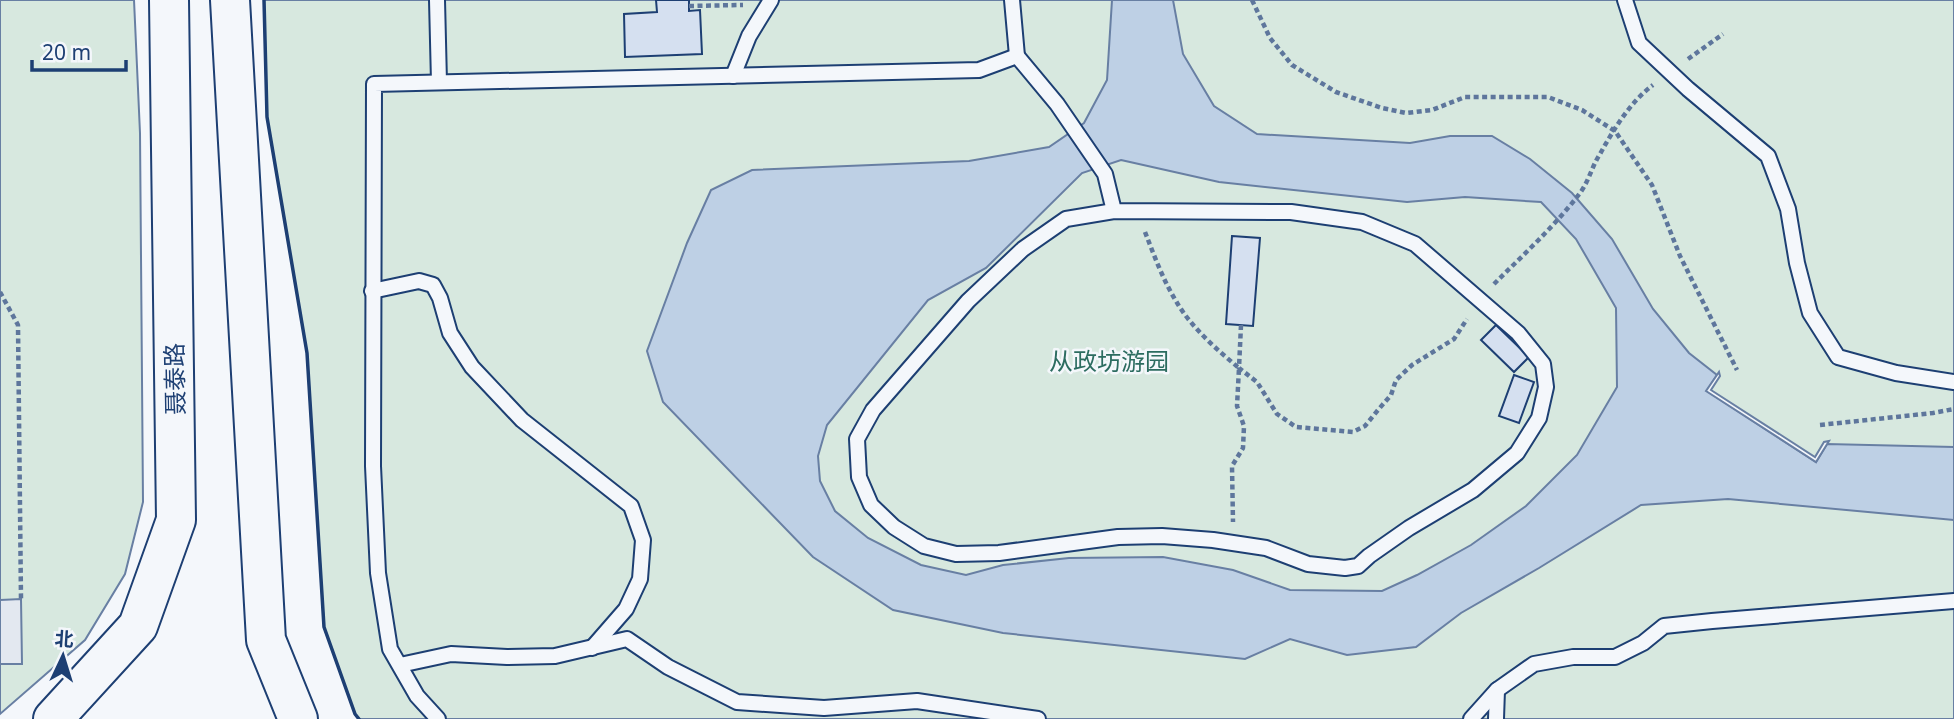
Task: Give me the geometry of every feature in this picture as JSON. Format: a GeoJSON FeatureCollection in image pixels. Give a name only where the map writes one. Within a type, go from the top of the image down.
{"type":"FeatureCollection","features":[{"type":"Feature","properties":{"kind":"main road"},"geometry":{"type":"LineString","coordinates":[[230,11],[266,640],[298,719]]}},
{"type":"Feature","properties":{"kind":"main road","name":"聂泰路"},"geometry":{"type":"LineString","coordinates":[[53,719],[138,626],[176,520],[169,12]]}},
{"type":"Feature","properties":{"kind":"lane"},"geometry":{"type":"LineString","coordinates":[[437,0],[439,82]]}},
{"type":"Feature","properties":{"kind":"lane"},"geometry":{"type":"LineString","coordinates":[[1012,0],[1017,56],[1057,104],[1105,174],[1114,211]]}},
{"type":"Feature","properties":{"kind":"lane"},"geometry":{"type":"LineString","coordinates":[[1625,0],[1639,43],[1768,156],[1788,209],[1797,263],[1810,313],[1838,358],[1896,373],[1954,382]]}},
{"type":"Feature","properties":{"kind":"lane"},"geometry":{"type":"LineString","coordinates":[[733,76],[749,36],[770,2]]}},
{"type":"Feature","properties":{"kind":"lane"},"geometry":{"type":"LineString","coordinates":[[438,719],[417,696],[390,649],[379,573],[373,466],[374,84],[979,70],[1017,56]]}},
{"type":"Feature","properties":{"kind":"lane"},"geometry":{"type":"LineString","coordinates":[[1114,211],[1291,212],[1362,222],[1415,244],[1518,333],[1543,364],[1546,387],[1539,418],[1517,453],[1473,490],[1409,528],[1358,566],[1345,568],[1308,564],[1266,548],[1162,536],[1118,537],[999,553],[956,554],[924,546],[894,527],[871,505],[859,477],[857,439],[873,410],[968,301],[1023,249],[1066,219],[1114,211]]}},
{"type":"Feature","properties":{"kind":"lane"},"geometry":{"type":"LineString","coordinates":[[372,291],[419,281],[433,285],[440,298],[450,334],[472,367],[522,420],[631,506],[643,540],[640,579],[626,609],[592,648]]}},
{"type":"Feature","properties":{"kind":"lane"},"geometry":{"type":"LineString","coordinates":[[1471,719],[1497,690],[1534,664],[1573,657],[1615,657],[1643,643],[1664,626],[1954,601]]}},
{"type":"Feature","properties":{"kind":"lane"},"geometry":{"type":"LineString","coordinates":[[400,665],[451,654],[555,656],[627,639],[668,667],[737,702],[824,708],[917,701],[1038,719]]}},
{"type":"Feature","properties":{"kind":"lane"},"geometry":{"type":"LineString","coordinates":[[1496,719],[1497,690]]}},
{"type":"Feature","properties":{"kind":"path"},"geometry":{"type":"LineString","coordinates":[[1252,0],[1270,38],[1292,65],[1336,92],[1382,108],[1406,113],[1432,110],[1465,97],[1549,97],[1582,110],[1615,131],[1652,185],[1680,256],[1737,370]]}},
{"type":"Feature","properties":{"kind":"path"},"geometry":{"type":"LineString","coordinates":[[689,6],[770,2]]}},
{"type":"Feature","properties":{"kind":"path"},"geometry":{"type":"LineString","coordinates":[[1137,211],[1154,257],[1177,303],[1213,347],[1257,382],[1277,414],[1296,427],[1353,432],[1365,426],[1391,395],[1396,380],[1412,365],[1454,339],[1479,300],[1582,191],[1599,154],[1638,96],[1723,34]]}},
{"type":"Feature","properties":{"kind":"path"},"geometry":{"type":"LineString","coordinates":[[0,292],[18,325],[21,599]]}},
{"type":"Feature","properties":{"kind":"path"},"geometry":{"type":"LineString","coordinates":[[1237,543],[1232,517],[1232,466],[1243,448],[1244,426],[1237,406],[1241,325]]}},
{"type":"Feature","properties":{"kind":"path"},"geometry":{"type":"LineString","coordinates":[[1820,425],[1954,409]]}},
{"type":"Feature","properties":{"kind":"green space"},"geometry":{"type":"Polygon","coordinates":[[[0,0],[134,0],[140,133],[143,502],[125,574],[85,640],[0,714],[0,0]]]}},
{"type":"Feature","properties":{"kind":"green space","name":"从政坊游园"},"geometry":{"type":"Polygon","coordinates":[[[264,0],[1954,0],[1954,719],[359,719],[324,627],[307,353],[267,117],[264,0]]]}},
{"type":"Feature","properties":{"kind":"shaded area"},"geometry":{"type":"Polygon","coordinates":[[[21,599],[22,664],[0,664],[0,600],[21,599]]]}},
{"type":"Feature","properties":{"kind":"water"},"geometry":{"type":"Polygon","coordinates":[[[1112,0],[1173,0],[1183,54],[1214,106],[1257,134],[1410,143],[1450,136],[1492,136],[1530,159],[1572,193],[1612,239],[1653,309],[1689,353],[1717,375],[1707,391],[1816,462],[1827,444],[1954,447],[1954,520],[1728,499],[1641,505],[1461,613],[1416,647],[1347,655],[1290,639],[1245,659],[1003,633],[893,610],[813,557],[663,402],[647,351],[687,243],[711,190],[752,170],[969,161],[1049,147],[1084,123],[1107,80],[1112,0]],[[1121,160],[1082,173],[986,268],[928,300],[827,425],[818,456],[820,481],[835,511],[868,538],[921,565],[966,575],[1003,565],[1069,558],[1163,557],[1233,570],[1290,590],[1382,591],[1471,545],[1526,506],[1577,455],[1617,387],[1616,308],[1576,239],[1541,202],[1465,197],[1407,202],[1219,182],[1121,160]]]}},
{"type":"Feature","properties":{"kind":"pier"},"geometry":{"type":"Polygon","coordinates":[[[1719,372],[1720,376],[1711,390],[1815,457],[1824,442],[1829,441],[1816,462],[1706,391],[1719,372]]]}},
{"type":"Feature","properties":{"kind":"building"},"geometry":{"type":"Polygon","coordinates":[[[656,0],[689,0],[689,11],[700,10],[702,54],[625,57],[624,14],[657,12],[656,0]]]}},
{"type":"Feature","properties":{"kind":"building"},"geometry":{"type":"Polygon","coordinates":[[[1232,236],[1260,238],[1253,326],[1226,324],[1232,236]]]}},
{"type":"Feature","properties":{"kind":"building"},"geometry":{"type":"Polygon","coordinates":[[[1496,325],[1529,357],[1514,372],[1481,340],[1496,325]]]}},
{"type":"Feature","properties":{"kind":"building"},"geometry":{"type":"Polygon","coordinates":[[[1514,375],[1534,382],[1519,423],[1499,416],[1514,375]]]}},
{"type":"Feature","properties":{"kind":"wall"},"geometry":{"type":"LineString","coordinates":[[264,0],[267,117],[307,353],[324,627],[359,719]]}}]}
